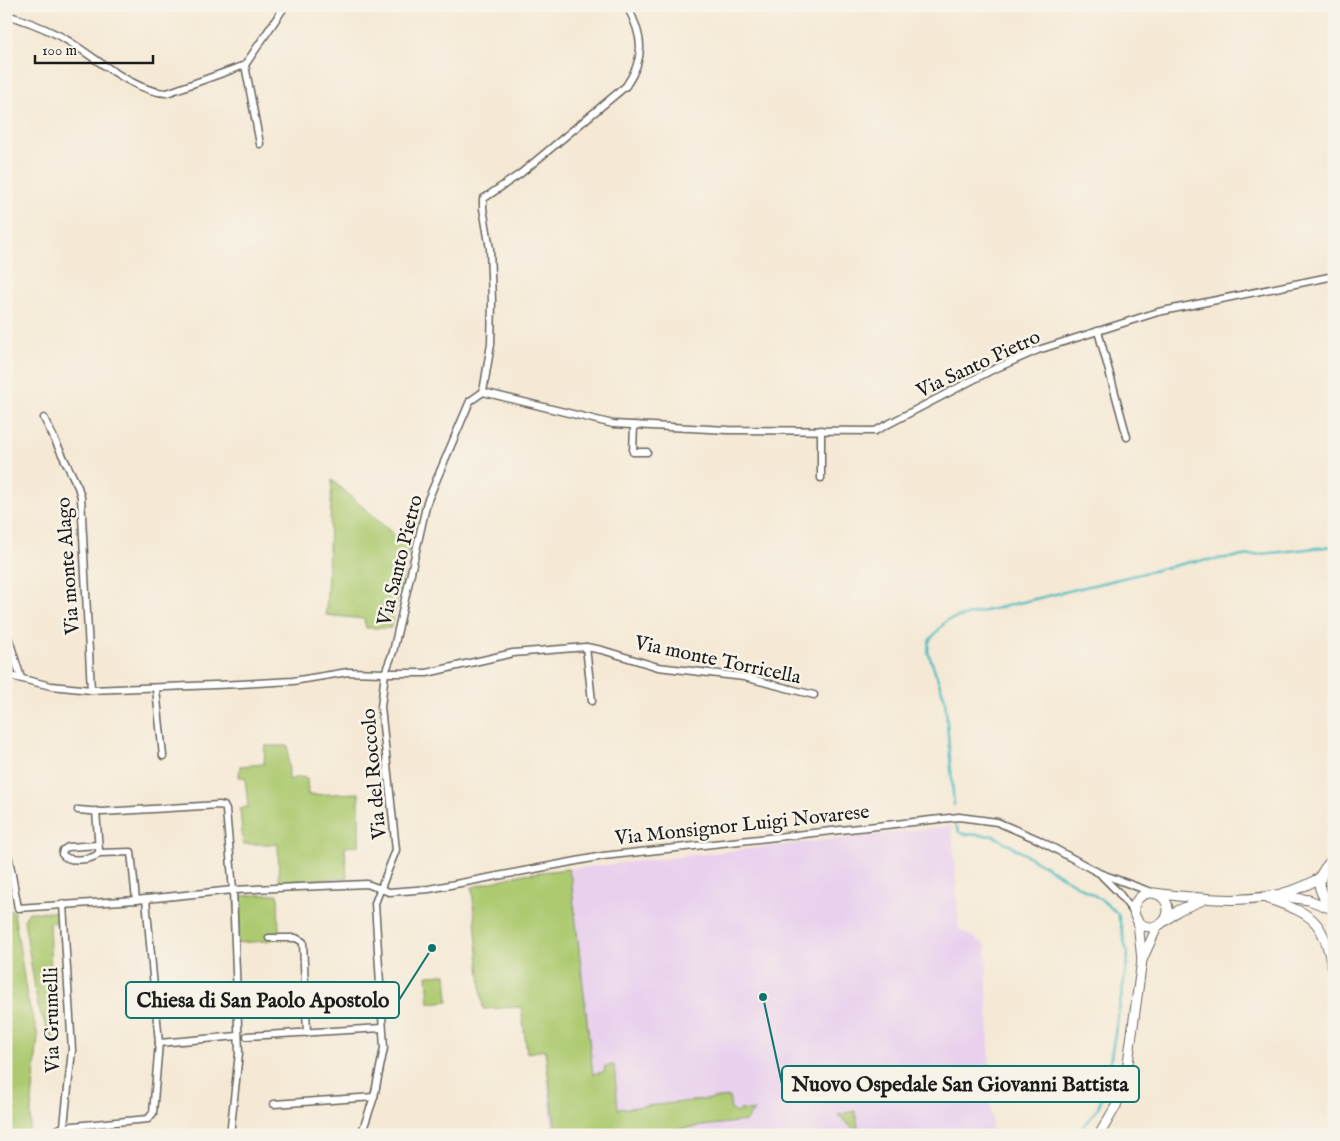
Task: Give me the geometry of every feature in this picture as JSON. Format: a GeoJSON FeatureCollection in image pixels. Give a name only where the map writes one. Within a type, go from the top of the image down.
{"type":"FeatureCollection","features":[{"type":"Feature","properties":{"kind":"main road"},"geometry":{"type":"LineString","coordinates":[[1099,1135],[1110,1121],[1122,1090],[1142,960],[1138,922],[1134,913],[1138,898],[1154,893],[1203,900],[1278,895],[1306,886],[1321,877],[1333,860]]}},
{"type":"Feature","properties":{"kind":"main road"},"geometry":{"type":"LineString","coordinates":[[1321,877],[1323,898],[1333,910]]}},
{"type":"Feature","properties":{"kind":"main road"},"geometry":{"type":"LineString","coordinates":[[1142,960],[1168,912],[1166,902],[1154,893]]}},
{"type":"Feature","properties":{"kind":"main road"},"geometry":{"type":"LineString","coordinates":[[1278,895],[1309,900],[1333,910]]}},
{"type":"Feature","properties":{"kind":"main road"},"geometry":{"type":"LineString","coordinates":[[1261,897],[1301,910],[1313,918],[1326,940],[1334,973]]}},
{"type":"Feature","properties":{"kind":"main road"},"geometry":{"type":"LineString","coordinates":[[1138,922],[1147,927],[1161,924],[1179,910],[1203,900]]}},
{"type":"Feature","properties":{"kind":"street"},"geometry":{"type":"LineString","coordinates":[[6,15],[30,22],[60,36],[138,85],[167,93],[245,65],[286,6]]}},
{"type":"Feature","properties":{"kind":"street"},"geometry":{"type":"LineString","coordinates":[[483,392],[491,344],[492,301],[490,249],[482,208],[483,199],[520,174],[626,86],[635,72],[641,50],[638,27],[627,6]]}},
{"type":"Feature","properties":{"kind":"street"},"geometry":{"type":"LineString","coordinates":[[245,65],[260,144]]}},
{"type":"Feature","properties":{"kind":"street","name":"Via Santo Pietro"},"geometry":{"type":"LineString","coordinates":[[385,673],[393,652],[428,502],[470,400],[483,392],[613,424],[728,430],[876,431],[1022,357],[1098,331],[1158,312],[1334,276]]}},
{"type":"Feature","properties":{"kind":"street"},"geometry":{"type":"LineString","coordinates":[[1098,331],[1128,437]]}},
{"type":"Feature","properties":{"kind":"street","name":"Via monte Alago"},"geometry":{"type":"LineString","coordinates":[[44,418],[78,487],[81,498],[91,690]]}},
{"type":"Feature","properties":{"kind":"street"},"geometry":{"type":"LineString","coordinates":[[634,425],[633,452],[647,452]]}},
{"type":"Feature","properties":{"kind":"street"},"geometry":{"type":"LineString","coordinates":[[821,430],[821,478]]}},
{"type":"Feature","properties":{"kind":"street"},"geometry":{"type":"LineString","coordinates":[[6,630],[20,678]]}},
{"type":"Feature","properties":{"kind":"street"},"geometry":{"type":"LineString","coordinates":[[586,647],[592,701]]}},
{"type":"Feature","properties":{"kind":"street","name":"Via monte Torricella"},"geometry":{"type":"LineString","coordinates":[[385,673],[427,673],[513,653],[586,647],[658,667],[744,677],[814,696]]}},
{"type":"Feature","properties":{"kind":"street"},"geometry":{"type":"LineString","coordinates":[[6,675],[51,686],[91,690],[156,689],[293,680],[348,672],[385,673]]}},
{"type":"Feature","properties":{"kind":"street","name":"Via del Roccolo"},"geometry":{"type":"LineString","coordinates":[[361,1135],[374,1097],[384,1048],[375,903],[396,850],[381,708],[385,673]]}},
{"type":"Feature","properties":{"kind":"street"},"geometry":{"type":"LineString","coordinates":[[156,689],[163,756]]}},
{"type":"Feature","properties":{"kind":"street"},"geometry":{"type":"LineString","coordinates":[[78,810],[224,806],[226,810],[233,890],[238,1036],[238,1071],[230,1135]]}},
{"type":"Feature","properties":{"kind":"street"},"geometry":{"type":"LineString","coordinates":[[6,842],[18,908],[136,900],[131,852],[99,849],[68,847],[63,850],[62,854],[70,859],[94,858],[99,849],[96,811]]}},
{"type":"Feature","properties":{"kind":"street","name":"Via Monsignor Luigi Novarese"},"geometry":{"type":"LineString","coordinates":[[136,900],[233,890],[367,884],[390,892],[429,889],[603,856],[959,817],[997,822],[1037,839],[1099,873],[1154,893]]}},
{"type":"Feature","properties":{"kind":"street","name":"Via Monsignor Luigi Novarese"},"geometry":{"type":"LineString","coordinates":[[1099,873],[1118,892],[1134,913]]}},
{"type":"Feature","properties":{"kind":"street"},"geometry":{"type":"LineString","coordinates":[[46,1135],[63,1127],[148,1119],[153,1113],[159,1043],[146,899]]}},
{"type":"Feature","properties":{"kind":"street","name":"Via Grumelli"},"geometry":{"type":"LineString","coordinates":[[63,904],[72,1050],[63,1135]]}},
{"type":"Feature","properties":{"kind":"street"},"geometry":{"type":"LineString","coordinates":[[269,938],[296,938],[303,942],[307,1033]]}},
{"type":"Feature","properties":{"kind":"street"},"geometry":{"type":"LineString","coordinates":[[247,1036],[382,1028]]}},
{"type":"Feature","properties":{"kind":"street"},"geometry":{"type":"LineString","coordinates":[[159,1043],[238,1036]]}},
{"type":"Feature","properties":{"kind":"street"},"geometry":{"type":"LineString","coordinates":[[274,1104],[374,1097]]}},
{"type":"Feature","properties":{"kind":"shaded area"},"geometry":{"type":"Polygon","coordinates":[[[952,826],[959,929],[986,945],[992,1135],[552,1135],[545,1049],[524,874],[952,826]]]}},
{"type":"Feature","properties":{"kind":"green space"},"geometry":{"type":"Polygon","coordinates":[[[332,480],[409,548],[391,628],[366,628],[364,619],[326,615],[332,480]]]}},
{"type":"Feature","properties":{"kind":"green space"},"geometry":{"type":"Polygon","coordinates":[[[265,746],[288,746],[289,780],[298,777],[307,778],[308,795],[359,793],[359,845],[345,847],[347,878],[279,882],[278,844],[243,844],[240,809],[248,807],[245,777],[239,777],[240,766],[264,764],[265,746]]]}},
{"type":"Feature","properties":{"kind":"green space"},"geometry":{"type":"Polygon","coordinates":[[[1334,866],[1334,904],[1325,885],[1327,875],[1334,866]]]}},
{"type":"Feature","properties":{"kind":"green space"},"geometry":{"type":"Polygon","coordinates":[[[568,869],[571,878],[593,1074],[604,1072],[605,1066],[614,1065],[618,1109],[729,1097],[731,1109],[736,1113],[740,1110],[754,1111],[746,1121],[625,1135],[556,1135],[545,1050],[527,1053],[521,1007],[483,1009],[472,887],[524,874],[568,869]]]}},
{"type":"Feature","properties":{"kind":"green space"},"geometry":{"type":"Polygon","coordinates":[[[278,894],[279,937],[267,941],[237,943],[236,896],[278,894]]]}},
{"type":"Feature","properties":{"kind":"green space"},"geometry":{"type":"Polygon","coordinates":[[[6,909],[14,912],[27,997],[38,1036],[29,1135],[6,1135],[6,909]]]}},
{"type":"Feature","properties":{"kind":"green space"},"geometry":{"type":"Polygon","coordinates":[[[29,912],[56,912],[57,922],[49,923],[54,1044],[38,1007],[24,920],[29,912]]]}},
{"type":"Feature","properties":{"kind":"green space"},"geometry":{"type":"Polygon","coordinates":[[[446,974],[448,1001],[429,1003],[427,975],[446,974]]]}},
{"type":"Feature","properties":{"kind":"green space"},"geometry":{"type":"Polygon","coordinates":[[[855,1111],[859,1131],[857,1132],[838,1115],[855,1111]]]}},
{"type":"Feature","properties":{"kind":"waterway"},"geometry":{"type":"LineString","coordinates":[[954,805],[945,699],[928,652],[929,641],[947,620],[1190,562],[1334,546]]}},
{"type":"Feature","properties":{"kind":"waterway"},"geometry":{"type":"LineString","coordinates":[[956,826],[959,832],[963,834],[994,836],[1102,900],[1118,914],[1128,957],[1106,1086],[1098,1108],[1077,1135]]}},
{"type":"Feature","properties":{"kind":"place","name":"Chiesa di San Paolo Apostolo"},"geometry":{"type":"Point","coordinates":[432,948]}},
{"type":"Feature","properties":{"kind":"place","name":"Nuovo Ospedale San Giovanni Battista"},"geometry":{"type":"Point","coordinates":[763,997]}}]}
